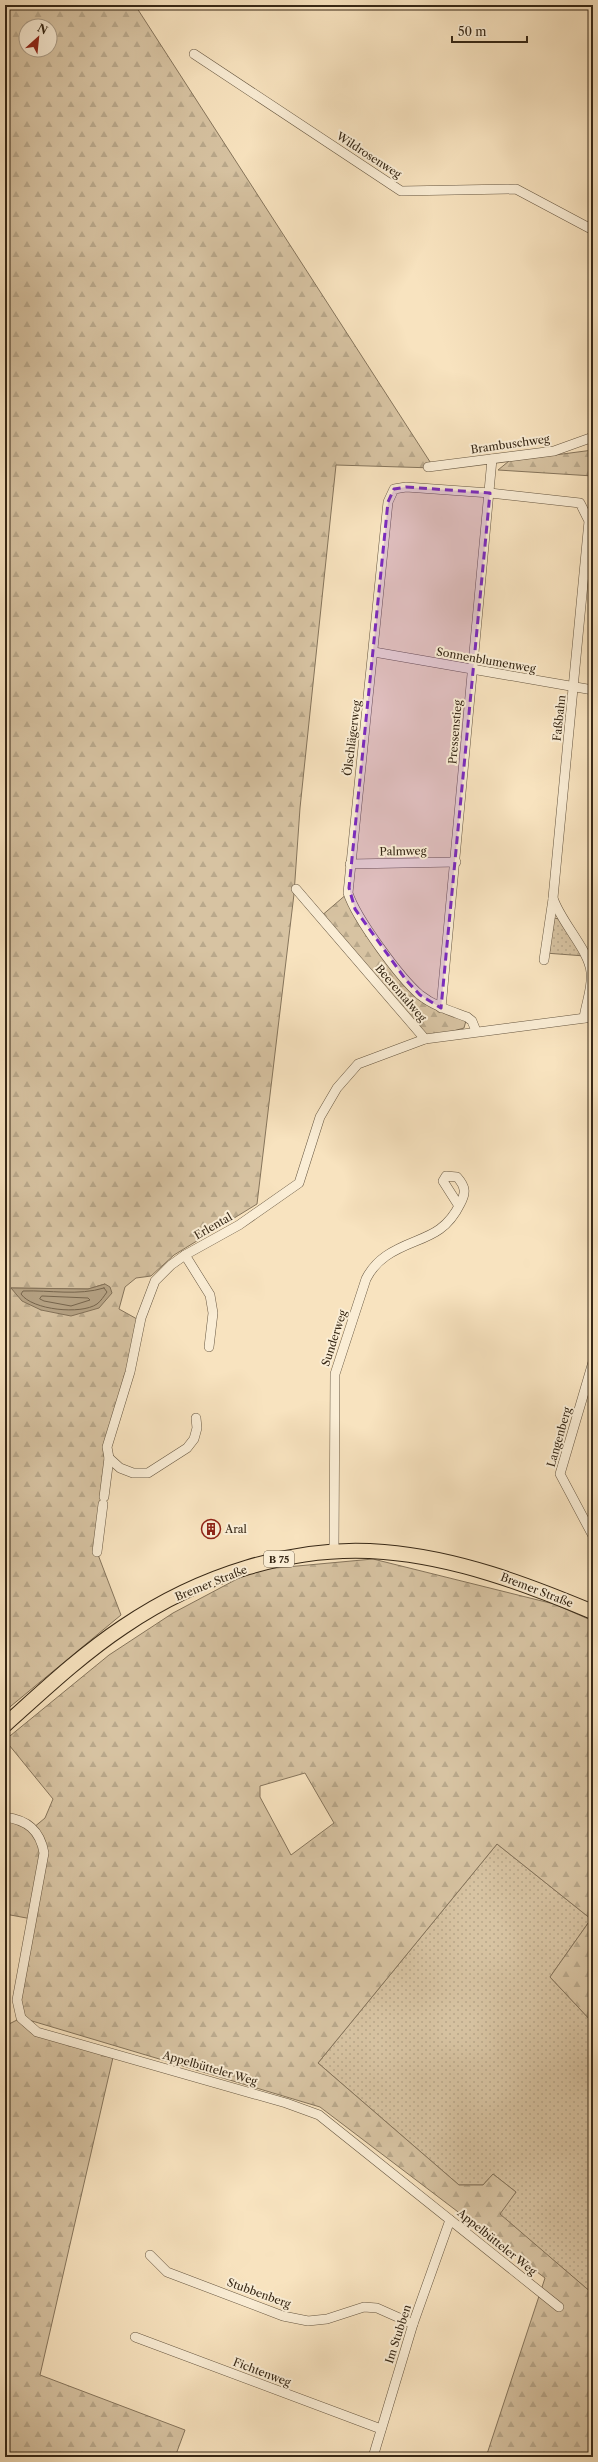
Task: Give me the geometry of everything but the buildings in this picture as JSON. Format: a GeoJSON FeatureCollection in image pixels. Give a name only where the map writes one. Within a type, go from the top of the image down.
{"type":"FeatureCollection","features":[{"type":"Feature","properties":{"kind":"main road","name":"Bremer Straße"},"geometry":{"type":"LineString","coordinates":[[5,1725],[80,1660],[117,1632],[173,1597],[250,1567],[279,1559],[334,1552],[384,1552],[437,1559],[521,1583],[593,1612]]}},
{"type":"Feature","properties":{"kind":"street","name":"Wildrosenweg"},"geometry":{"type":"LineString","coordinates":[[194,54],[401,191],[516,189],[593,230]]}},
{"type":"Feature","properties":{"kind":"street","name":"Brambuschweg"},"geometry":{"type":"LineString","coordinates":[[428,467],[554,450],[593,437]]}},
{"type":"Feature","properties":{"kind":"street","name":"Pressenstieg"},"geometry":{"type":"LineString","coordinates":[[441,1008],[456,862],[492,459]]}},
{"type":"Feature","properties":{"kind":"street","name":"Ölschlägerweg"},"geometry":{"type":"LineString","coordinates":[[476,1031],[472,1021],[467,1017],[441,1008],[420,995],[406,980],[355,909],[348,893],[374,652],[388,502],[394,489],[406,487],[490,492]]}},
{"type":"Feature","properties":{"kind":"street","name":"Faßbahn"},"geometry":{"type":"LineString","coordinates":[[490,492],[580,503],[589,520],[553,898],[556,908],[588,960],[592,970],[589,1017]]}},
{"type":"Feature","properties":{"kind":"street","name":"Sonnenblumenweg"},"geometry":{"type":"LineString","coordinates":[[374,652],[574,688],[593,690]]}},
{"type":"Feature","properties":{"kind":"street","name":"Palmweg"},"geometry":{"type":"LineString","coordinates":[[350,864],[456,862]]}},
{"type":"Feature","properties":{"kind":"street","name":"Beerentalweg"},"geometry":{"type":"LineString","coordinates":[[296,889],[425,1039],[589,1017]]}},
{"type":"Feature","properties":{"kind":"street"},"geometry":{"type":"LineString","coordinates":[[544,960],[553,898]]}},
{"type":"Feature","properties":{"kind":"street","name":"Erlental"},"geometry":{"type":"LineString","coordinates":[[97,1552],[109,1458],[107,1447],[130,1372],[141,1318],[155,1281],[171,1265],[239,1225],[299,1183],[320,1117],[337,1088],[358,1064],[425,1039]]}},
{"type":"Feature","properties":{"kind":"street","name":"Sunderweg"},"geometry":{"type":"LineString","coordinates":[[334,1552],[335,1374],[366,1279],[372,1267],[387,1255],[448,1224],[459,1206]]}},
{"type":"Feature","properties":{"kind":"street"},"geometry":{"type":"LineString","coordinates":[[185,1256],[210,1295],[213,1313],[210,1347]]}},
{"type":"Feature","properties":{"kind":"street","name":"Langenberg"},"geometry":{"type":"LineString","coordinates":[[593,1362],[560,1474],[593,1536]]}},
{"type":"Feature","properties":{"kind":"street"},"geometry":{"type":"LineString","coordinates":[[109,1458],[120,1468],[133,1473],[148,1473],[186,1448],[194,1439],[197,1428],[196,1418]]}},
{"type":"Feature","properties":{"kind":"street","name":"Appelbütteler Weg"},"geometry":{"type":"LineString","coordinates":[[5,1817],[18,1820],[33,1828],[39,1836],[44,1853],[17,2000],[21,2018],[37,2032],[286,2103],[319,2115],[559,2307]]}},
{"type":"Feature","properties":{"kind":"street","name":"Im Stubben"},"geometry":{"type":"LineString","coordinates":[[373,2457],[413,2324],[450,2220]]}},
{"type":"Feature","properties":{"kind":"street","name":"Stubbenberg"},"geometry":{"type":"LineString","coordinates":[[150,2255],[168,2272],[283,2316],[308,2321],[327,2319],[364,2307],[377,2308],[413,2324]]}},
{"type":"Feature","properties":{"kind":"street","name":"Fichtenweg"},"geometry":{"type":"LineString","coordinates":[[135,2337],[381,2429]]}},
{"type":"Feature","properties":{"kind":"highlighted area"},"geometry":{"type":"Polygon","coordinates":[[[406,487],[490,493],[441,1008],[420,995],[406,980],[355,909],[349,888],[388,502],[394,489],[406,487]]]}},
{"type":"Feature","properties":{"kind":"green space"},"geometry":{"type":"Polygon","coordinates":[[[5,5],[135,5],[434,468],[336,465],[300,808],[294,894],[257,1204],[174,1255],[151,1276],[136,1278],[125,1287],[119,1309],[137,1319],[107,1469],[97,1552],[121,1615],[5,1711],[5,1552],[9,1549],[5,1542],[5,5]],[[105,1284],[88,1289],[11,1288],[41,1310],[105,1284]]]}},
{"type":"Feature","properties":{"kind":"green space"},"geometry":{"type":"Polygon","coordinates":[[[593,450],[593,476],[498,470],[509,461],[593,450]]]}},
{"type":"Feature","properties":{"kind":"green space"},"geometry":{"type":"Polygon","coordinates":[[[348,893],[351,902],[420,995],[467,1017],[464,1028],[425,1039],[320,917],[348,893]]]}},
{"type":"Feature","properties":{"kind":"green space"},"geometry":{"type":"Polygon","coordinates":[[[550,917],[563,920],[585,956],[545,953],[550,917]]]}},
{"type":"Feature","properties":{"kind":"green space"},"geometry":{"type":"Polygon","coordinates":[[[373,1559],[554,1604],[593,1621],[593,2023],[550,1977],[591,1919],[497,1844],[318,2063],[459,2185],[483,2185],[493,2174],[516,2192],[500,2214],[593,2294],[593,2457],[486,2457],[545,2278],[320,2107],[22,2018],[37,2032],[114,2053],[40,2375],[185,2430],[175,2457],[5,2457],[5,2026],[21,2018],[17,2000],[32,1919],[5,1914],[5,1817],[33,1828],[45,1818],[53,1799],[5,1740],[109,1655],[173,1613],[254,1570],[373,1559]],[[305,1773],[260,1786],[260,1797],[291,1855],[334,1823],[305,1773]]]}},
{"type":"Feature","properties":{"kind":"green space"},"geometry":{"type":"Polygon","coordinates":[[[497,1844],[591,1919],[550,1977],[593,2023],[593,2294],[499,2214],[516,2192],[493,2174],[483,2185],[459,2185],[318,2063],[497,1844]]]}},
{"type":"Feature","properties":{"kind":"water"},"geometry":{"type":"Polygon","coordinates":[[[105,1284],[110,1287],[112,1293],[99,1308],[71,1316],[41,1310],[22,1301],[11,1288],[88,1289],[105,1284]]]}},
{"type":"Feature","properties":{"kind":"place","name":"Aral"},"geometry":{"type":"Point","coordinates":[211,1529]}}]}
